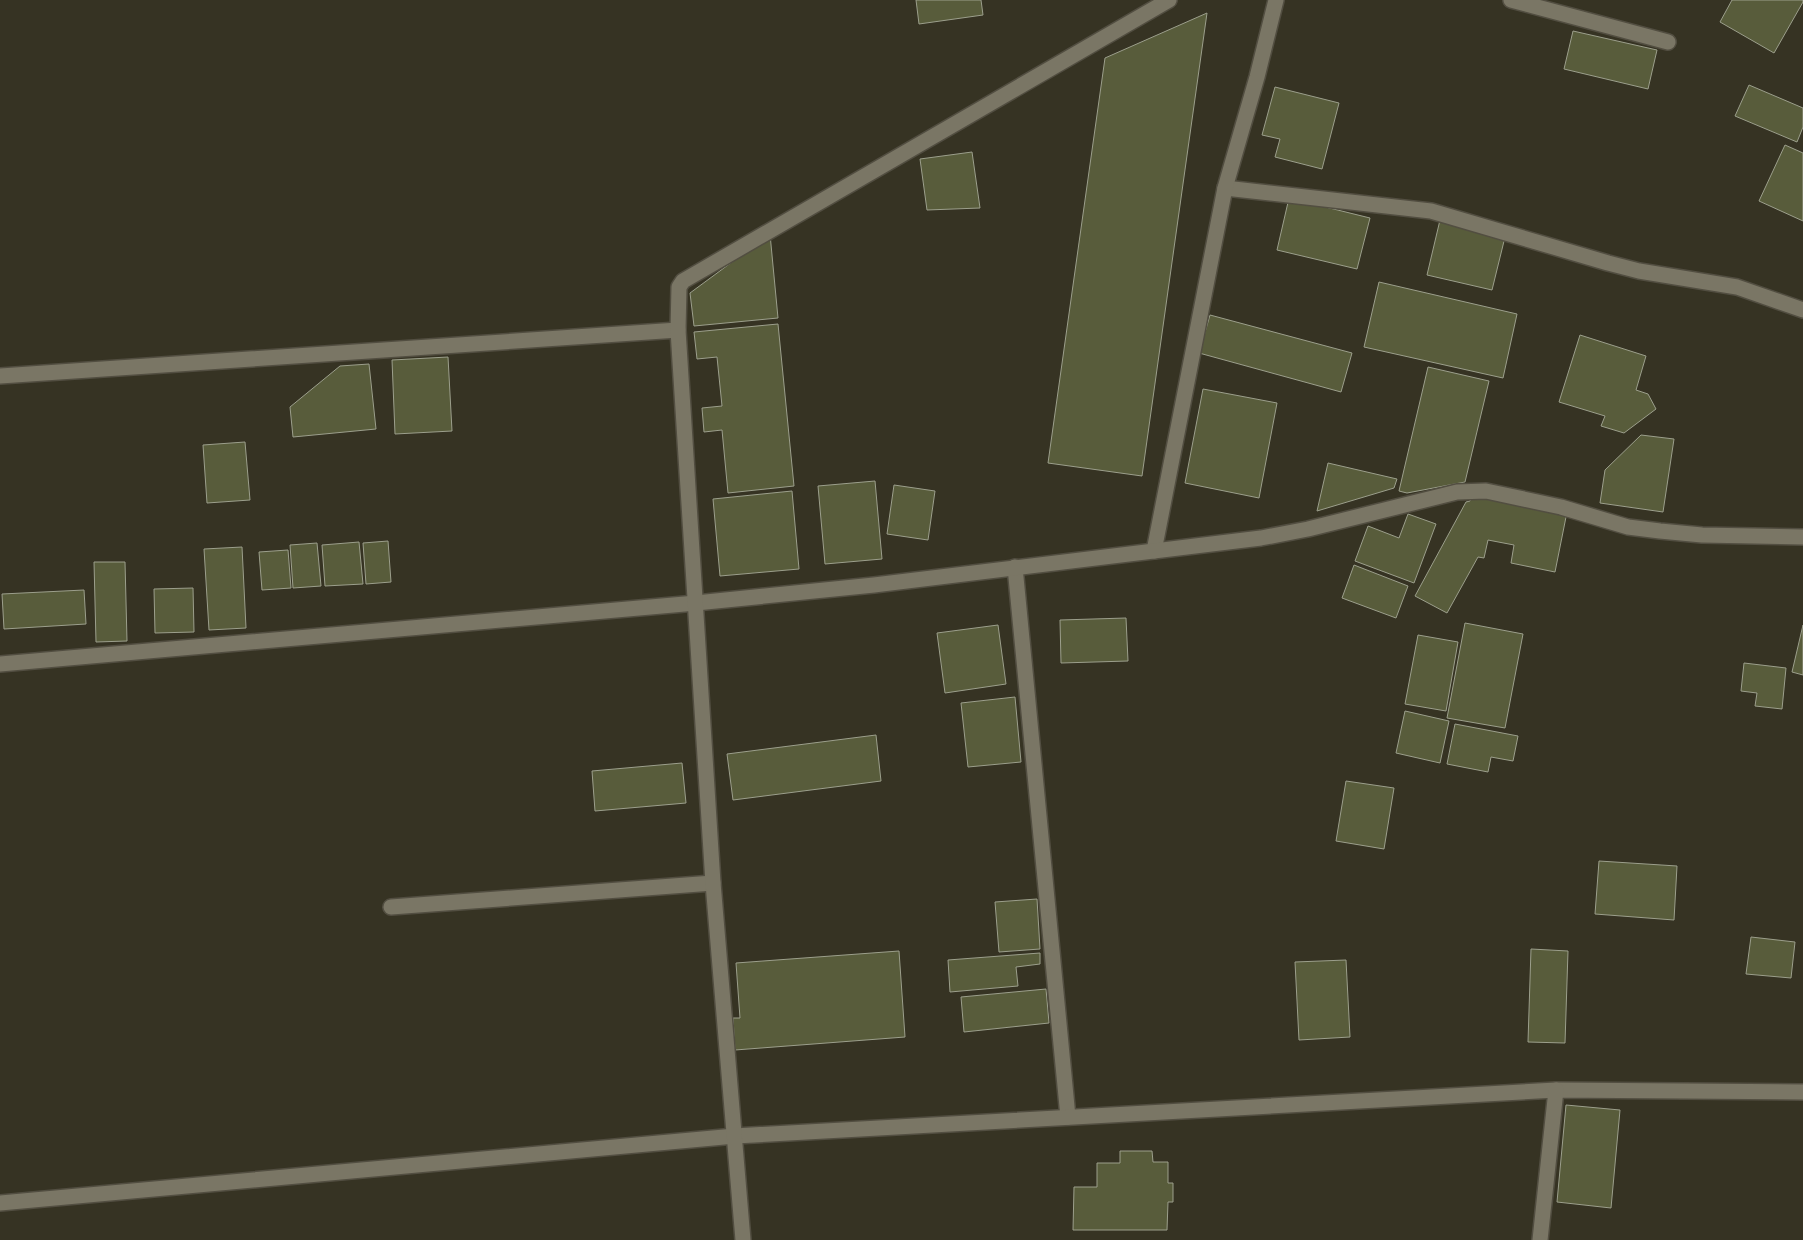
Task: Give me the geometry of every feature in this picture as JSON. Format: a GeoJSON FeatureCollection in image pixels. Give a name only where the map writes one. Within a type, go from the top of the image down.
{"type":"FeatureCollection","features":[{"type":"Feature","properties":{"kind":"street"},"geometry":{"type":"LineString","coordinates":[[743,1240],[713,883],[678,330],[679,287],[682,281],[1169,0]]}},
{"type":"Feature","properties":{"kind":"street"},"geometry":{"type":"LineString","coordinates":[[1154,551],[1224,188],[1257,77],[1276,0]]}},
{"type":"Feature","properties":{"kind":"street"},"geometry":{"type":"LineString","coordinates":[[1511,0],[1668,42]]}},
{"type":"Feature","properties":{"kind":"street"},"geometry":{"type":"LineString","coordinates":[[1224,188],[1431,211],[1639,271],[1737,287],[1803,310]]}},
{"type":"Feature","properties":{"kind":"street"},"geometry":{"type":"LineString","coordinates":[[0,376],[678,330]]}},
{"type":"Feature","properties":{"kind":"street"},"geometry":{"type":"LineString","coordinates":[[0,664],[696,603],[874,585],[1261,538],[1308,529],[1472,490],[1486,491],[1561,507],[1608,522],[1636,528],[1702,535],[1803,537]]}},
{"type":"Feature","properties":{"kind":"street"},"geometry":{"type":"LineString","coordinates":[[1015,567],[1068,1117]]}},
{"type":"Feature","properties":{"kind":"street"},"geometry":{"type":"LineString","coordinates":[[391,907],[713,883]]}},
{"type":"Feature","properties":{"kind":"street"},"geometry":{"type":"LineString","coordinates":[[1540,1240],[1556,1090]]}},
{"type":"Feature","properties":{"kind":"street"},"geometry":{"type":"LineString","coordinates":[[0,1203],[735,1136],[1556,1090],[1803,1092]]}},
{"type":"Feature","properties":{"kind":"building"},"geometry":{"type":"Polygon","coordinates":[[[916,0],[981,0],[983,15],[919,24],[916,0]]]}},
{"type":"Feature","properties":{"kind":"building"},"geometry":{"type":"Polygon","coordinates":[[[1732,0],[1803,0],[1803,2],[1774,53],[1720,22],[1732,0]]]}},
{"type":"Feature","properties":{"kind":"building"},"geometry":{"type":"Polygon","coordinates":[[[1207,13],[1142,476],[1048,463],[1105,58],[1207,13]]]}},
{"type":"Feature","properties":{"kind":"building"},"geometry":{"type":"Polygon","coordinates":[[[1573,31],[1657,50],[1648,89],[1564,69],[1573,31]]]}},
{"type":"Feature","properties":{"kind":"building"},"geometry":{"type":"Polygon","coordinates":[[[1749,85],[1803,108],[1803,127],[1797,142],[1735,116],[1749,85]]]}},
{"type":"Feature","properties":{"kind":"building"},"geometry":{"type":"Polygon","coordinates":[[[1275,87],[1339,103],[1322,169],[1275,157],[1280,139],[1262,135],[1275,87]]]}},
{"type":"Feature","properties":{"kind":"building"},"geometry":{"type":"Polygon","coordinates":[[[1785,145],[1803,153],[1803,221],[1759,201],[1785,145]]]}},
{"type":"Feature","properties":{"kind":"building"},"geometry":{"type":"Polygon","coordinates":[[[972,152],[980,208],[927,210],[920,159],[972,152]]]}},
{"type":"Feature","properties":{"kind":"building"},"geometry":{"type":"Polygon","coordinates":[[[1289,198],[1370,218],[1357,269],[1277,250],[1289,198]]]}},
{"type":"Feature","properties":{"kind":"building"},"geometry":{"type":"Polygon","coordinates":[[[1440,220],[1505,237],[1492,290],[1427,275],[1440,220]]]}},
{"type":"Feature","properties":{"kind":"building"},"geometry":{"type":"Polygon","coordinates":[[[770,234],[778,318],[694,326],[690,293],[770,234]]]}},
{"type":"Feature","properties":{"kind":"building"},"geometry":{"type":"Polygon","coordinates":[[[1379,282],[1517,314],[1503,378],[1364,347],[1379,282]]]}},
{"type":"Feature","properties":{"kind":"building"},"geometry":{"type":"Polygon","coordinates":[[[1210,315],[1352,353],[1341,392],[1199,353],[1210,315]]]}},
{"type":"Feature","properties":{"kind":"building"},"geometry":{"type":"Polygon","coordinates":[[[778,324],[794,486],[728,493],[722,430],[704,432],[702,408],[722,406],[717,357],[697,359],[694,332],[778,324]]]}},
{"type":"Feature","properties":{"kind":"building"},"geometry":{"type":"Polygon","coordinates":[[[1580,335],[1646,356],[1636,390],[1648,394],[1656,409],[1624,433],[1601,426],[1605,416],[1559,402],[1580,335]]]}},
{"type":"Feature","properties":{"kind":"building"},"geometry":{"type":"Polygon","coordinates":[[[448,357],[452,431],[395,434],[392,360],[448,357]]]}},
{"type":"Feature","properties":{"kind":"building"},"geometry":{"type":"Polygon","coordinates":[[[369,364],[376,429],[293,437],[290,407],[340,366],[369,364]]]}},
{"type":"Feature","properties":{"kind":"building"},"geometry":{"type":"Polygon","coordinates":[[[1428,367],[1489,381],[1465,482],[1407,493],[1399,491],[1428,367]]]}},
{"type":"Feature","properties":{"kind":"building"},"geometry":{"type":"Polygon","coordinates":[[[1203,389],[1277,403],[1259,498],[1185,483],[1203,389]]]}},
{"type":"Feature","properties":{"kind":"building"},"geometry":{"type":"Polygon","coordinates":[[[1641,435],[1674,439],[1663,512],[1600,503],[1605,470],[1641,435]]]}},
{"type":"Feature","properties":{"kind":"building"},"geometry":{"type":"Polygon","coordinates":[[[245,442],[250,500],[207,503],[203,445],[245,442]]]}},
{"type":"Feature","properties":{"kind":"building"},"geometry":{"type":"Polygon","coordinates":[[[1328,463],[1397,479],[1394,488],[1317,511],[1328,463]]]}},
{"type":"Feature","properties":{"kind":"building"},"geometry":{"type":"Polygon","coordinates":[[[875,481],[882,559],[825,564],[818,486],[875,481]]]}},
{"type":"Feature","properties":{"kind":"building"},"geometry":{"type":"Polygon","coordinates":[[[894,485],[935,491],[928,540],[887,534],[894,485]]]}},
{"type":"Feature","properties":{"kind":"building"},"geometry":{"type":"Polygon","coordinates":[[[792,491],[799,569],[720,576],[713,499],[792,491]]]}},
{"type":"Feature","properties":{"kind":"building"},"geometry":{"type":"Polygon","coordinates":[[[1472,493],[1567,512],[1555,572],[1511,563],[1514,545],[1488,540],[1484,558],[1478,557],[1447,613],[1415,596],[1466,502],[1470,501],[1472,493]]]}},
{"type":"Feature","properties":{"kind":"building"},"geometry":{"type":"Polygon","coordinates":[[[1408,514],[1436,524],[1414,583],[1355,561],[1368,526],[1399,538],[1408,514]]]}},
{"type":"Feature","properties":{"kind":"building"},"geometry":{"type":"Polygon","coordinates":[[[388,541],[391,582],[366,584],[363,543],[388,541]]]}},
{"type":"Feature","properties":{"kind":"building"},"geometry":{"type":"Polygon","coordinates":[[[359,542],[363,584],[325,586],[322,545],[359,542]]]}},
{"type":"Feature","properties":{"kind":"building"},"geometry":{"type":"Polygon","coordinates":[[[317,543],[321,586],[293,588],[290,545],[317,543]]]}},
{"type":"Feature","properties":{"kind":"building"},"geometry":{"type":"Polygon","coordinates":[[[242,547],[246,628],[209,630],[204,549],[242,547]]]}},
{"type":"Feature","properties":{"kind":"building"},"geometry":{"type":"Polygon","coordinates":[[[288,550],[291,588],[262,590],[259,552],[288,550]]]}},
{"type":"Feature","properties":{"kind":"building"},"geometry":{"type":"Polygon","coordinates":[[[94,562],[125,562],[127,641],[96,642],[94,562]]]}},
{"type":"Feature","properties":{"kind":"building"},"geometry":{"type":"Polygon","coordinates":[[[1354,565],[1408,586],[1396,618],[1342,598],[1354,565]]]}},
{"type":"Feature","properties":{"kind":"building"},"geometry":{"type":"Polygon","coordinates":[[[193,588],[194,632],[155,633],[154,589],[193,588]]]}},
{"type":"Feature","properties":{"kind":"building"},"geometry":{"type":"Polygon","coordinates":[[[84,590],[86,624],[4,629],[2,594],[84,590]]]}},
{"type":"Feature","properties":{"kind":"building"},"geometry":{"type":"Polygon","coordinates":[[[1126,618],[1128,661],[1061,663],[1060,620],[1126,618]]]}},
{"type":"Feature","properties":{"kind":"building"},"geometry":{"type":"Polygon","coordinates":[[[1465,623],[1523,634],[1505,728],[1447,718],[1465,623]]]}},
{"type":"Feature","properties":{"kind":"building"},"geometry":{"type":"Polygon","coordinates":[[[998,625],[1006,684],[945,693],[937,633],[998,625]]]}},
{"type":"Feature","properties":{"kind":"building"},"geometry":{"type":"Polygon","coordinates":[[[1803,625],[1803,675],[1792,672],[1803,625]]]}},
{"type":"Feature","properties":{"kind":"building"},"geometry":{"type":"Polygon","coordinates":[[[1418,635],[1458,642],[1446,711],[1405,704],[1418,635]]]}},
{"type":"Feature","properties":{"kind":"building"},"geometry":{"type":"Polygon","coordinates":[[[1744,663],[1786,668],[1782,709],[1755,706],[1757,693],[1741,691],[1744,663]]]}},
{"type":"Feature","properties":{"kind":"building"},"geometry":{"type":"Polygon","coordinates":[[[1015,697],[1021,762],[968,767],[961,703],[1015,697]]]}},
{"type":"Feature","properties":{"kind":"building"},"geometry":{"type":"Polygon","coordinates":[[[1405,711],[1449,721],[1440,763],[1396,753],[1405,711]]]}},
{"type":"Feature","properties":{"kind":"building"},"geometry":{"type":"Polygon","coordinates":[[[1455,724],[1518,736],[1513,761],[1491,757],[1488,772],[1447,764],[1455,724]]]}},
{"type":"Feature","properties":{"kind":"building"},"geometry":{"type":"Polygon","coordinates":[[[876,735],[881,781],[733,800],[727,754],[876,735]]]}},
{"type":"Feature","properties":{"kind":"building"},"geometry":{"type":"Polygon","coordinates":[[[682,763],[686,803],[595,811],[592,771],[682,763]]]}},
{"type":"Feature","properties":{"kind":"building"},"geometry":{"type":"Polygon","coordinates":[[[1346,781],[1394,788],[1384,849],[1336,841],[1346,781]]]}},
{"type":"Feature","properties":{"kind":"building"},"geometry":{"type":"Polygon","coordinates":[[[1599,861],[1677,866],[1674,920],[1595,914],[1599,861]]]}},
{"type":"Feature","properties":{"kind":"building"},"geometry":{"type":"Polygon","coordinates":[[[1037,899],[1040,949],[999,952],[995,902],[1037,899]]]}},
{"type":"Feature","properties":{"kind":"building"},"geometry":{"type":"Polygon","coordinates":[[[1751,937],[1795,942],[1791,978],[1746,974],[1751,937]]]}},
{"type":"Feature","properties":{"kind":"building"},"geometry":{"type":"Polygon","coordinates":[[[1531,949],[1568,951],[1565,1043],[1528,1042],[1531,949]]]}},
{"type":"Feature","properties":{"kind":"building"},"geometry":{"type":"Polygon","coordinates":[[[899,951],[905,1037],[735,1050],[733,1018],[740,1018],[736,963],[899,951]]]}},
{"type":"Feature","properties":{"kind":"building"},"geometry":{"type":"Polygon","coordinates":[[[1040,953],[1040,964],[1016,967],[1018,986],[950,992],[948,960],[1040,953]]]}},
{"type":"Feature","properties":{"kind":"building"},"geometry":{"type":"Polygon","coordinates":[[[1346,960],[1350,1037],[1299,1040],[1295,962],[1346,960]]]}},
{"type":"Feature","properties":{"kind":"building"},"geometry":{"type":"Polygon","coordinates":[[[1046,989],[1049,1023],[964,1032],[961,997],[1046,989]]]}},
{"type":"Feature","properties":{"kind":"building"},"geometry":{"type":"Polygon","coordinates":[[[1566,1105],[1620,1110],[1611,1208],[1557,1202],[1566,1105]]]}},
{"type":"Feature","properties":{"kind":"building"},"geometry":{"type":"Polygon","coordinates":[[[1120,1151],[1152,1151],[1153,1162],[1168,1162],[1168,1183],[1173,1183],[1173,1202],[1168,1202],[1167,1230],[1073,1230],[1074,1187],[1097,1187],[1097,1163],[1120,1163],[1120,1151]]]}}]}
